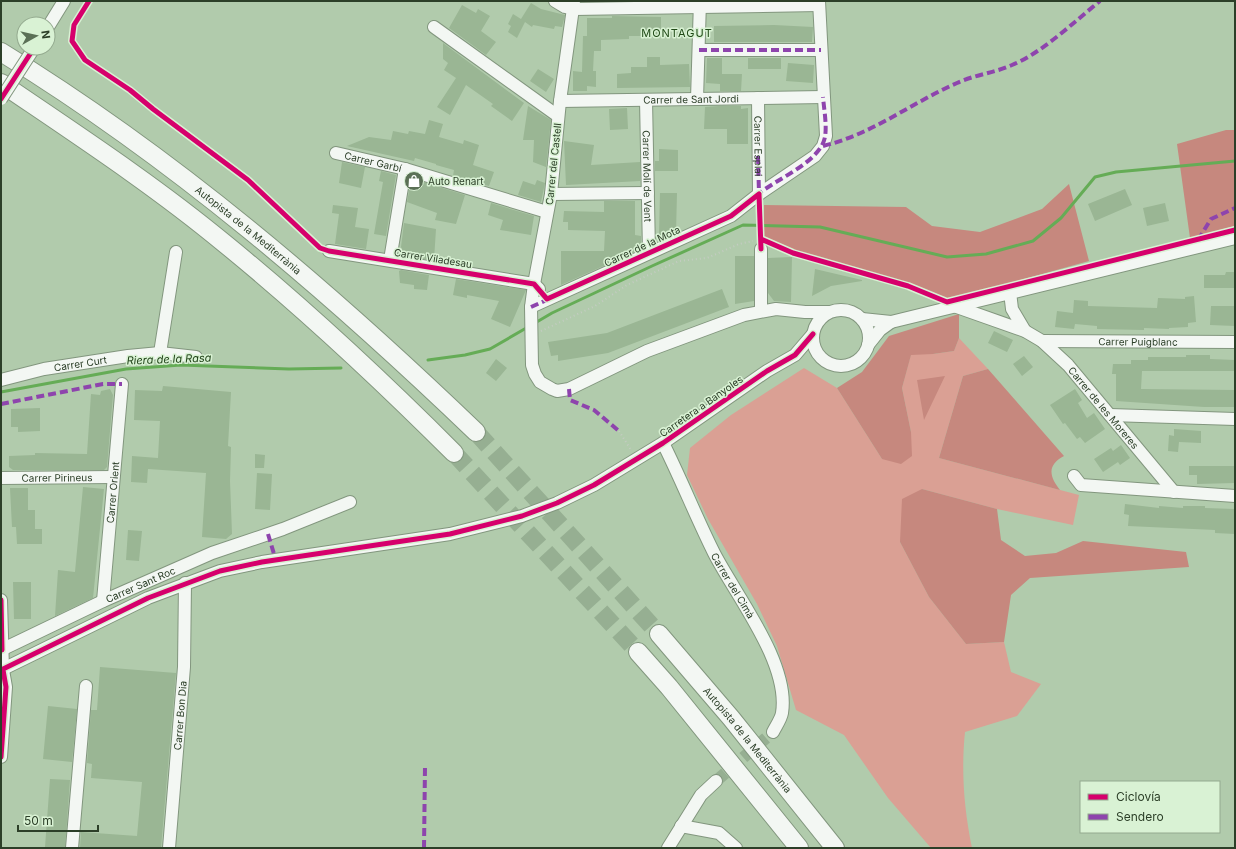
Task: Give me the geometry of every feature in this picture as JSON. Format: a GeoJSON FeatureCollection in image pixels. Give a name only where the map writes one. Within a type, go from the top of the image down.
{"type":"FeatureCollection","features":[{"type":"Feature","properties":{"kind":"highway","name":"Autopista de la Mediterrània"},"geometry":{"type":"LineString","coordinates":[[1,52],[87,109],[230,214],[374,335],[476,432]]}},
{"type":"Feature","properties":{"kind":"highway"},"geometry":{"type":"LineString","coordinates":[[1,83],[109,156],[224,242],[388,388],[454,453]]}},
{"type":"Feature","properties":{"kind":"highway","name":"Autopista de la Mediterrània"},"geometry":{"type":"LineString","coordinates":[[659,634],[731,718],[835,848]]}},
{"type":"Feature","properties":{"kind":"highway"},"geometry":{"type":"LineString","coordinates":[[638,652],[684,706],[799,848]]}},
{"type":"Feature","properties":{"kind":"highway"},"geometry":{"type":"LineString","coordinates":[[684,706],[790,848]]}},
{"type":"Feature","properties":{"kind":"street"},"geometry":{"type":"LineString","coordinates":[[55,16],[64,1]]}},
{"type":"Feature","properties":{"kind":"street"},"geometry":{"type":"LineString","coordinates":[[555,1],[565,7],[574,5],[819,3]]}},
{"type":"Feature","properties":{"kind":"street","name":"Carrer de la Mota"},"geometry":{"type":"LineString","coordinates":[[531,312],[548,300],[649,252],[731,216],[759,194],[815,156],[823,146],[826,136],[819,3]]}},
{"type":"Feature","properties":{"kind":"street"},"geometry":{"type":"LineString","coordinates":[[697,99],[700,4]]}},
{"type":"Feature","properties":{"kind":"street","name":"Carrer del Castell"},"geometry":{"type":"LineString","coordinates":[[574,5],[558,116],[551,194],[534,284],[531,312],[534,332],[532,365],[534,374],[540,382],[552,389],[557,391],[568,389],[647,351],[726,320],[761,311]]}},
{"type":"Feature","properties":{"kind":"street"},"geometry":{"type":"LineString","coordinates":[[434,27],[558,116]]}},
{"type":"Feature","properties":{"kind":"street"},"geometry":{"type":"LineString","coordinates":[[698,50],[821,50]]}},
{"type":"Feature","properties":{"kind":"street"},"geometry":{"type":"LineString","coordinates":[[1,99],[29,56]]}},
{"type":"Feature","properties":{"kind":"street","name":"Carrer de Sant Jordi"},"geometry":{"type":"LineString","coordinates":[[560,101],[823,96]]}},
{"type":"Feature","properties":{"kind":"street","name":"Carrer Esplai"},"geometry":{"type":"LineString","coordinates":[[758,98],[759,194]]}},
{"type":"Feature","properties":{"kind":"street","name":"Carrer Molí de Vent"},"geometry":{"type":"LineString","coordinates":[[646,100],[649,252]]}},
{"type":"Feature","properties":{"kind":"street","name":"Carrer Garbí"},"geometry":{"type":"LineString","coordinates":[[336,153],[404,168],[547,212]]}},
{"type":"Feature","properties":{"kind":"street"},"geometry":{"type":"LineString","coordinates":[[390,260],[404,168]]}},
{"type":"Feature","properties":{"kind":"street"},"geometry":{"type":"LineString","coordinates":[[551,194],[648,193]]}},
{"type":"Feature","properties":{"kind":"street"},"geometry":{"type":"LineString","coordinates":[[862,319],[891,322],[1235,238]]}},
{"type":"Feature","properties":{"kind":"street"},"geometry":{"type":"LineString","coordinates":[[761,244],[761,311],[776,309],[805,312],[845,310],[856,314],[862,319],[868,329],[868,345]]}},
{"type":"Feature","properties":{"kind":"street"},"geometry":{"type":"LineString","coordinates":[[160,353],[176,252]]}},
{"type":"Feature","properties":{"kind":"street","name":"Carrer Viladesau"},"geometry":{"type":"LineString","coordinates":[[329,252],[390,260],[534,284]]}},
{"type":"Feature","properties":{"kind":"street"},"geometry":{"type":"LineString","coordinates":[[534,284],[548,300]]}},
{"type":"Feature","properties":{"kind":"street","name":"Carrer de les Moreres"},"geometry":{"type":"LineString","coordinates":[[1010,292],[1012,309],[1025,331]]}},
{"type":"Feature","properties":{"kind":"street","name":"Carrer de les Moreres"},"geometry":{"type":"LineString","coordinates":[[954,306],[1025,331],[1042,341],[1068,365],[1174,492]]}},
{"type":"Feature","properties":{"kind":"street"},"geometry":{"type":"LineString","coordinates":[[805,312],[814,331],[814,346],[822,360]]}},
{"type":"Feature","properties":{"kind":"street"},"geometry":{"type":"LineString","coordinates":[[814,331],[822,317],[829,312]]}},
{"type":"Feature","properties":{"kind":"street"},"geometry":{"type":"LineString","coordinates":[[795,355],[822,360],[835,366],[850,365],[862,357],[868,345],[880,330],[891,322]]}},
{"type":"Feature","properties":{"kind":"street","name":"Carretera a Banyoles"},"geometry":{"type":"LineString","coordinates":[[2,670],[141,601],[185,582],[220,571],[262,562],[450,534],[522,516],[557,503],[594,485],[663,443],[767,371],[795,355],[814,331]]}},
{"type":"Feature","properties":{"kind":"street","name":"Carrer Puigblanc"},"geometry":{"type":"LineString","coordinates":[[1042,341],[1235,342]]}},
{"type":"Feature","properties":{"kind":"street","name":"Carrer Curt"},"geometry":{"type":"LineString","coordinates":[[1,380],[44,369],[160,353],[196,357]]}},
{"type":"Feature","properties":{"kind":"street","name":"Carrer Orient"},"geometry":{"type":"LineString","coordinates":[[102,601],[122,384]]}},
{"type":"Feature","properties":{"kind":"street"},"geometry":{"type":"LineString","coordinates":[[1110,415],[1235,419]]}},
{"type":"Feature","properties":{"kind":"street","name":"Carrer del Cimà"},"geometry":{"type":"LineString","coordinates":[[663,443],[714,554],[765,640],[780,686],[782,700],[782,713],[773,732]]}},
{"type":"Feature","properties":{"kind":"street"},"geometry":{"type":"LineString","coordinates":[[1074,476],[1081,485],[1235,496]]}},
{"type":"Feature","properties":{"kind":"street","name":"Carrer Pirineus"},"geometry":{"type":"LineString","coordinates":[[1,478],[113,477]]}},
{"type":"Feature","properties":{"kind":"street","name":"Carrer Sant Roc"},"geometry":{"type":"LineString","coordinates":[[2,650],[102,601],[212,554],[283,529],[350,502]]}},
{"type":"Feature","properties":{"kind":"street","name":"Carrer Bon Dia"},"geometry":{"type":"LineString","coordinates":[[169,848],[184,666],[185,582]]}},
{"type":"Feature","properties":{"kind":"street"},"geometry":{"type":"LineString","coordinates":[[1,600],[2,670],[6,687],[1,757]]}},
{"type":"Feature","properties":{"kind":"street"},"geometry":{"type":"LineString","coordinates":[[72,848],[86,686]]}},
{"type":"Feature","properties":{"kind":"street"},"geometry":{"type":"LineString","coordinates":[[668,848],[701,795],[716,781]]}},
{"type":"Feature","properties":{"kind":"street"},"geometry":{"type":"LineString","coordinates":[[681,826],[719,833],[736,848]]}},
{"type":"Feature","properties":{"kind":"path"},"geometry":{"type":"LineString","coordinates":[[534,332],[596,306],[627,285],[680,261],[707,258],[740,244],[761,244],[908,286],[943,299]]}},
{"type":"Feature","properties":{"kind":"path"},"geometry":{"type":"LineString","coordinates":[[619,431],[632,453]]}},
{"type":"Feature","properties":{"kind":"shaded area"},"geometry":{"type":"Polygon","coordinates":[[[1226,130],[1235,130],[1235,226],[1190,238],[1177,144],[1226,130]]]}},
{"type":"Feature","properties":{"kind":"shaded area"},"geometry":{"type":"Polygon","coordinates":[[[1069,184],[1089,261],[941,302],[940,296],[840,263],[792,250],[764,239],[764,205],[906,207],[932,226],[980,232],[1042,209],[1069,184]]]}},
{"type":"Feature","properties":{"kind":"shaded area"},"geometry":{"type":"Polygon","coordinates":[[[959,314],[959,338],[954,351],[911,355],[902,388],[911,432],[912,456],[901,464],[882,459],[837,388],[862,372],[889,336],[959,314]]]}},
{"type":"Feature","properties":{"kind":"shaded area"},"geometry":{"type":"Polygon","coordinates":[[[959,338],[988,369],[963,376],[939,458],[1079,495],[1073,525],[997,509],[922,489],[900,542],[929,597],[966,644],[1004,642],[1011,672],[1041,684],[1017,716],[965,732],[963,761],[964,790],[972,848],[931,848],[888,798],[844,735],[796,710],[777,646],[757,604],[708,519],[687,475],[690,448],[731,415],[804,368],[837,388],[882,459],[911,432],[902,388],[911,354],[933,354],[954,351],[959,338]]]}},
{"type":"Feature","properties":{"kind":"shaded area"},"geometry":{"type":"Polygon","coordinates":[[[988,369],[1064,456],[1058,459],[1052,467],[1052,475],[1060,490],[939,458],[963,376],[988,369]]]}},
{"type":"Feature","properties":{"kind":"shaded area"},"geometry":{"type":"Polygon","coordinates":[[[945,376],[924,420],[917,380],[945,376]]]}},
{"type":"Feature","properties":{"kind":"shaded area"},"geometry":{"type":"Polygon","coordinates":[[[922,489],[997,509],[1001,540],[1025,556],[1056,553],[1083,541],[1186,552],[1189,567],[1030,578],[1011,595],[1004,642],[966,644],[929,597],[900,542],[902,499],[922,489]]]}},
{"type":"Feature","properties":{"kind":"building"},"geometry":{"type":"Polygon","coordinates":[[[531,3],[541,9],[565,15],[562,27],[555,26],[554,29],[533,25],[532,27],[525,22],[517,38],[508,32],[511,26],[508,24],[513,14],[521,19],[531,3]]]}},
{"type":"Feature","properties":{"kind":"building"},"geometry":{"type":"Polygon","coordinates":[[[462,5],[476,13],[478,9],[490,16],[481,31],[496,42],[486,55],[449,28],[462,5]]]}},
{"type":"Feature","properties":{"kind":"building"},"geometry":{"type":"Polygon","coordinates":[[[612,16],[661,17],[661,36],[629,36],[629,39],[601,40],[601,51],[594,51],[593,71],[596,71],[596,87],[587,86],[587,91],[573,91],[573,71],[582,72],[583,36],[587,36],[587,18],[612,18],[612,16]]]}},
{"type":"Feature","properties":{"kind":"building"},"geometry":{"type":"Polygon","coordinates":[[[774,25],[813,27],[812,42],[714,42],[714,26],[774,25]]]}},
{"type":"Feature","properties":{"kind":"building"},"geometry":{"type":"Polygon","coordinates":[[[443,43],[524,103],[512,121],[491,106],[493,104],[466,85],[450,115],[437,107],[456,78],[444,70],[448,63],[443,59],[443,43]]]}},
{"type":"Feature","properties":{"kind":"building"},"geometry":{"type":"Polygon","coordinates":[[[647,57],[660,57],[660,65],[689,64],[690,87],[617,88],[617,74],[631,73],[631,67],[647,67],[647,57]]]}},
{"type":"Feature","properties":{"kind":"building"},"geometry":{"type":"Polygon","coordinates":[[[707,58],[722,58],[722,74],[742,74],[741,91],[720,91],[720,84],[706,83],[707,58]]]}},
{"type":"Feature","properties":{"kind":"building"},"geometry":{"type":"Polygon","coordinates":[[[748,58],[781,58],[781,69],[748,69],[748,58]]]}},
{"type":"Feature","properties":{"kind":"building"},"geometry":{"type":"Polygon","coordinates":[[[788,63],[814,65],[813,83],[786,81],[788,63]]]}},
{"type":"Feature","properties":{"kind":"building"},"geometry":{"type":"Polygon","coordinates":[[[538,69],[554,79],[546,92],[530,81],[538,69]]]}},
{"type":"Feature","properties":{"kind":"building"},"geometry":{"type":"Polygon","coordinates":[[[528,106],[551,120],[546,167],[533,162],[534,140],[523,140],[528,106]]]}},
{"type":"Feature","properties":{"kind":"building"},"geometry":{"type":"Polygon","coordinates":[[[741,106],[741,109],[748,108],[748,144],[727,144],[727,129],[704,129],[705,107],[741,106]]]}},
{"type":"Feature","properties":{"kind":"building"},"geometry":{"type":"Polygon","coordinates":[[[627,108],[628,129],[610,130],[609,109],[627,108]]]}},
{"type":"Feature","properties":{"kind":"building"},"geometry":{"type":"Polygon","coordinates":[[[429,120],[443,124],[439,137],[463,144],[464,140],[479,145],[473,165],[494,172],[489,186],[453,176],[454,170],[415,158],[414,161],[347,146],[369,137],[391,140],[393,131],[408,134],[409,131],[425,134],[429,120]]]}},
{"type":"Feature","properties":{"kind":"building"},"geometry":{"type":"Polygon","coordinates":[[[564,141],[594,145],[591,165],[640,162],[640,181],[566,185],[564,141]]]}},
{"type":"Feature","properties":{"kind":"building"},"geometry":{"type":"Polygon","coordinates":[[[659,149],[678,150],[678,171],[655,171],[655,161],[659,161],[659,149]]]}},
{"type":"Feature","properties":{"kind":"building"},"geometry":{"type":"Polygon","coordinates":[[[342,162],[365,167],[361,188],[339,183],[342,162]]]}},
{"type":"Feature","properties":{"kind":"building"},"geometry":{"type":"Polygon","coordinates":[[[381,171],[396,175],[386,236],[374,234],[383,182],[379,181],[381,171]]]}},
{"type":"Feature","properties":{"kind":"building"},"geometry":{"type":"Polygon","coordinates":[[[413,179],[465,195],[456,224],[435,220],[437,213],[407,202],[411,181],[413,179]]]}},
{"type":"Feature","properties":{"kind":"building"},"geometry":{"type":"Polygon","coordinates":[[[537,180],[545,183],[541,202],[518,195],[523,181],[535,185],[537,180]]]}},
{"type":"Feature","properties":{"kind":"building"},"geometry":{"type":"Polygon","coordinates":[[[1125,189],[1132,205],[1095,221],[1088,204],[1125,189]]]}},
{"type":"Feature","properties":{"kind":"building"},"geometry":{"type":"Polygon","coordinates":[[[660,193],[677,193],[676,233],[670,235],[659,235],[660,193]]]}},
{"type":"Feature","properties":{"kind":"building"},"geometry":{"type":"Polygon","coordinates":[[[604,201],[635,201],[635,235],[641,236],[641,249],[561,285],[561,251],[604,251],[605,231],[568,230],[568,222],[563,222],[564,211],[604,212],[604,201]]]}},
{"type":"Feature","properties":{"kind":"building"},"geometry":{"type":"Polygon","coordinates":[[[491,203],[534,216],[531,235],[500,230],[503,220],[488,215],[491,203]]]}},
{"type":"Feature","properties":{"kind":"building"},"geometry":{"type":"Polygon","coordinates":[[[1165,203],[1169,221],[1147,226],[1143,208],[1165,203]]]}},
{"type":"Feature","properties":{"kind":"building"},"geometry":{"type":"Polygon","coordinates":[[[333,205],[358,208],[355,227],[369,229],[366,249],[335,244],[339,214],[332,213],[333,205]]]}},
{"type":"Feature","properties":{"kind":"building"},"geometry":{"type":"Polygon","coordinates":[[[404,223],[436,229],[434,260],[405,256],[401,247],[404,223]]]}},
{"type":"Feature","properties":{"kind":"building"},"geometry":{"type":"Polygon","coordinates":[[[735,256],[754,256],[754,301],[735,304],[735,256]]]}},
{"type":"Feature","properties":{"kind":"building"},"geometry":{"type":"Polygon","coordinates":[[[792,257],[791,302],[774,301],[768,293],[768,258],[792,257]]]}},
{"type":"Feature","properties":{"kind":"building"},"geometry":{"type":"Polygon","coordinates":[[[815,269],[862,281],[831,286],[812,296],[815,269]]]}},
{"type":"Feature","properties":{"kind":"building"},"geometry":{"type":"Polygon","coordinates":[[[401,270],[429,275],[427,290],[414,289],[414,285],[400,283],[399,271],[401,270]]]}},
{"type":"Feature","properties":{"kind":"building"},"geometry":{"type":"Polygon","coordinates":[[[1226,272],[1235,272],[1235,288],[1204,288],[1204,275],[1225,275],[1226,272]]]}},
{"type":"Feature","properties":{"kind":"building"},"geometry":{"type":"Polygon","coordinates":[[[456,279],[526,290],[510,327],[491,319],[499,301],[467,295],[467,298],[453,295],[456,279]]]}},
{"type":"Feature","properties":{"kind":"building"},"geometry":{"type":"Polygon","coordinates":[[[722,289],[729,307],[608,353],[558,361],[558,355],[551,356],[548,342],[607,333],[722,289]]]}},
{"type":"Feature","properties":{"kind":"building"},"geometry":{"type":"Polygon","coordinates":[[[1194,296],[1196,322],[1188,323],[1188,327],[1169,329],[1144,328],[1144,330],[1097,329],[1097,326],[1075,324],[1074,329],[1055,327],[1057,311],[1073,313],[1074,300],[1088,301],[1088,306],[1157,308],[1158,298],[1185,299],[1185,297],[1194,296]]]}},
{"type":"Feature","properties":{"kind":"building"},"geometry":{"type":"Polygon","coordinates":[[[1211,306],[1235,306],[1235,326],[1210,325],[1211,306]]]}},
{"type":"Feature","properties":{"kind":"building"},"geometry":{"type":"Polygon","coordinates":[[[994,331],[1013,340],[1007,352],[988,343],[994,331]]]}},
{"type":"Feature","properties":{"kind":"building"},"geometry":{"type":"Polygon","coordinates":[[[1186,355],[1210,355],[1210,359],[1235,360],[1235,371],[1142,371],[1141,389],[1235,390],[1235,407],[1204,407],[1116,401],[1116,374],[1112,374],[1113,364],[1131,364],[1131,360],[1148,360],[1148,357],[1186,357],[1186,355]]]}},
{"type":"Feature","properties":{"kind":"building"},"geometry":{"type":"Polygon","coordinates":[[[1024,356],[1033,367],[1022,376],[1013,364],[1024,356]]]}},
{"type":"Feature","properties":{"kind":"building"},"geometry":{"type":"Polygon","coordinates":[[[496,359],[507,368],[496,381],[486,373],[496,359]]]}},
{"type":"Feature","properties":{"kind":"building"},"geometry":{"type":"Polygon","coordinates":[[[163,386],[231,392],[228,446],[231,447],[230,481],[232,534],[226,539],[202,537],[206,473],[148,469],[147,483],[131,482],[132,456],[158,458],[160,421],[134,420],[135,390],[162,391],[163,386]]]}},
{"type":"Feature","properties":{"kind":"building"},"geometry":{"type":"Polygon","coordinates":[[[110,389],[113,395],[107,467],[104,470],[13,470],[9,467],[9,456],[35,455],[35,453],[87,454],[91,394],[100,395],[101,391],[110,389]]]}},
{"type":"Feature","properties":{"kind":"building"},"geometry":{"type":"Polygon","coordinates":[[[1075,389],[1082,400],[1078,403],[1087,418],[1094,413],[1105,429],[1085,443],[1080,437],[1077,439],[1065,423],[1063,424],[1050,405],[1075,389]]]}},
{"type":"Feature","properties":{"kind":"building"},"geometry":{"type":"Polygon","coordinates":[[[40,408],[40,431],[18,432],[18,427],[11,427],[11,409],[40,408]]]}},
{"type":"Feature","properties":{"kind":"building"},"geometry":{"type":"Polygon","coordinates":[[[1174,429],[1201,431],[1201,443],[1179,442],[1178,452],[1168,451],[1169,435],[1174,436],[1174,429]]]}},
{"type":"Feature","properties":{"kind":"building"},"geometry":{"type":"Polygon","coordinates":[[[1121,445],[1130,458],[1120,465],[1118,462],[1103,472],[1094,459],[1111,448],[1113,451],[1121,445]]]}},
{"type":"Feature","properties":{"kind":"building"},"geometry":{"type":"Polygon","coordinates":[[[255,454],[265,455],[264,468],[255,468],[255,454]]]}},
{"type":"Feature","properties":{"kind":"building"},"geometry":{"type":"Polygon","coordinates":[[[1189,466],[1235,466],[1235,483],[1197,484],[1197,475],[1189,475],[1189,466]]]}},
{"type":"Feature","properties":{"kind":"building"},"geometry":{"type":"Polygon","coordinates":[[[257,473],[272,474],[270,510],[255,509],[257,473]]]}},
{"type":"Feature","properties":{"kind":"building"},"geometry":{"type":"Polygon","coordinates":[[[83,487],[104,489],[93,598],[55,616],[58,570],[75,572],[83,487]]]}},
{"type":"Feature","properties":{"kind":"building"},"geometry":{"type":"Polygon","coordinates":[[[10,488],[28,488],[28,510],[35,510],[35,529],[42,529],[42,544],[17,544],[16,527],[12,527],[10,488]]]}},
{"type":"Feature","properties":{"kind":"building"},"geometry":{"type":"Polygon","coordinates":[[[1125,504],[1159,508],[1159,506],[1183,508],[1183,506],[1205,506],[1205,508],[1235,509],[1235,534],[1215,533],[1215,530],[1128,526],[1129,515],[1124,514],[1125,504]]]}},
{"type":"Feature","properties":{"kind":"building"},"geometry":{"type":"Polygon","coordinates":[[[128,530],[142,531],[139,561],[126,560],[128,530]]]}},
{"type":"Feature","properties":{"kind":"building"},"geometry":{"type":"Polygon","coordinates":[[[13,582],[31,582],[31,619],[14,619],[13,582]]]}},
{"type":"Feature","properties":{"kind":"building"},"geometry":{"type":"Polygon","coordinates":[[[100,667],[176,673],[161,848],[80,848],[81,832],[137,836],[142,782],[91,778],[92,764],[87,763],[91,710],[97,710],[100,667]]]}},
{"type":"Feature","properties":{"kind":"building"},"geometry":{"type":"Polygon","coordinates":[[[48,706],[77,709],[72,762],[43,759],[48,706]]]}},
{"type":"Feature","properties":{"kind":"building"},"geometry":{"type":"Polygon","coordinates":[[[50,779],[70,780],[65,848],[45,847],[50,779]]]}},
{"type":"Feature","properties":{"kind":"waterway"},"geometry":{"type":"LineString","coordinates":[[535,323],[552,313],[743,225],[820,227],[947,257],[986,254],[1033,241],[1061,218],[1095,177],[1116,172],[1235,161]]}},
{"type":"Feature","properties":{"kind":"waterway"},"geometry":{"type":"LineString","coordinates":[[428,360],[465,355],[490,349],[528,327]]}},
{"type":"Feature","properties":{"kind":"waterway","name":"Riera de la Rasa"},"geometry":{"type":"LineString","coordinates":[[1,392],[126,369],[181,365],[289,369],[341,368]]}},
{"type":"Feature","properties":{"kind":"tunnel"},"geometry":{"type":"LineString","coordinates":[[476,432],[659,634]]}},
{"type":"Feature","properties":{"kind":"tunnel"},"geometry":{"type":"LineString","coordinates":[[454,453],[638,652]]}},
{"type":"Feature","properties":{"kind":"tunnel"},"geometry":{"type":"LineString","coordinates":[[716,781],[773,732]]}},
{"type":"Feature","properties":{"kind":"marked path"},"geometry":{"type":"LineString","coordinates":[[823,146],[859,134],[957,83],[1005,68],[1023,60],[1058,36],[1100,1]]}},
{"type":"Feature","properties":{"kind":"marked path"},"geometry":{"type":"LineString","coordinates":[[699,50],[821,50]]}},
{"type":"Feature","properties":{"kind":"marked path"},"geometry":{"type":"LineString","coordinates":[[756,196],[796,170],[815,155],[821,146],[826,132],[823,97]]}},
{"type":"Feature","properties":{"kind":"marked path"},"geometry":{"type":"LineString","coordinates":[[758,156],[759,194]]}},
{"type":"Feature","properties":{"kind":"marked path"},"geometry":{"type":"LineString","coordinates":[[1198,240],[1211,219],[1235,208]]}},
{"type":"Feature","properties":{"kind":"marked path"},"geometry":{"type":"LineString","coordinates":[[531,307],[551,298]]}},
{"type":"Feature","properties":{"kind":"marked path"},"geometry":{"type":"LineString","coordinates":[[1,404],[103,384],[122,384]]}},
{"type":"Feature","properties":{"kind":"marked path"},"geometry":{"type":"LineString","coordinates":[[569,389],[570,400],[594,410],[619,431]]}},
{"type":"Feature","properties":{"kind":"marked path"},"geometry":{"type":"LineString","coordinates":[[268,534],[274,554]]}},
{"type":"Feature","properties":{"kind":"marked path"},"geometry":{"type":"LineString","coordinates":[[424,848],[425,767]]}},
{"type":"Feature","properties":{"kind":"cycle path"},"geometry":{"type":"LineString","coordinates":[[89,1],[74,25],[72,41],[85,60],[130,90],[248,180],[320,248],[329,251],[534,284],[547,299],[731,216],[759,194]]}},
{"type":"Feature","properties":{"kind":"cycle path"},"geometry":{"type":"LineString","coordinates":[[1,99],[29,56]]}},
{"type":"Feature","properties":{"kind":"cycle path"},"geometry":{"type":"LineString","coordinates":[[759,194],[761,249]]}},
{"type":"Feature","properties":{"kind":"cycle path"},"geometry":{"type":"LineString","coordinates":[[761,239],[793,253],[908,286],[947,302],[1235,230]]}},
{"type":"Feature","properties":{"kind":"cycle path"},"geometry":{"type":"LineString","coordinates":[[1,670],[148,598],[220,571],[262,562],[450,534],[522,516],[557,503],[594,485],[663,443],[767,371],[795,355],[813,334]]}},
{"type":"Feature","properties":{"kind":"cycle path"},"geometry":{"type":"LineString","coordinates":[[1,600],[2,650]]}},
{"type":"Feature","properties":{"kind":"cycle path"},"geometry":{"type":"LineString","coordinates":[[1,757],[6,687],[3,670]]}},
{"type":"Feature","properties":{"kind":"place","name":"Auto Renart"},"geometry":{"type":"Point","coordinates":[414,181]}},
{"type":"Feature","properties":{"kind":"district","name":"MONTAGUT"},"geometry":{"type":"Point","coordinates":[677,33]}}]}
